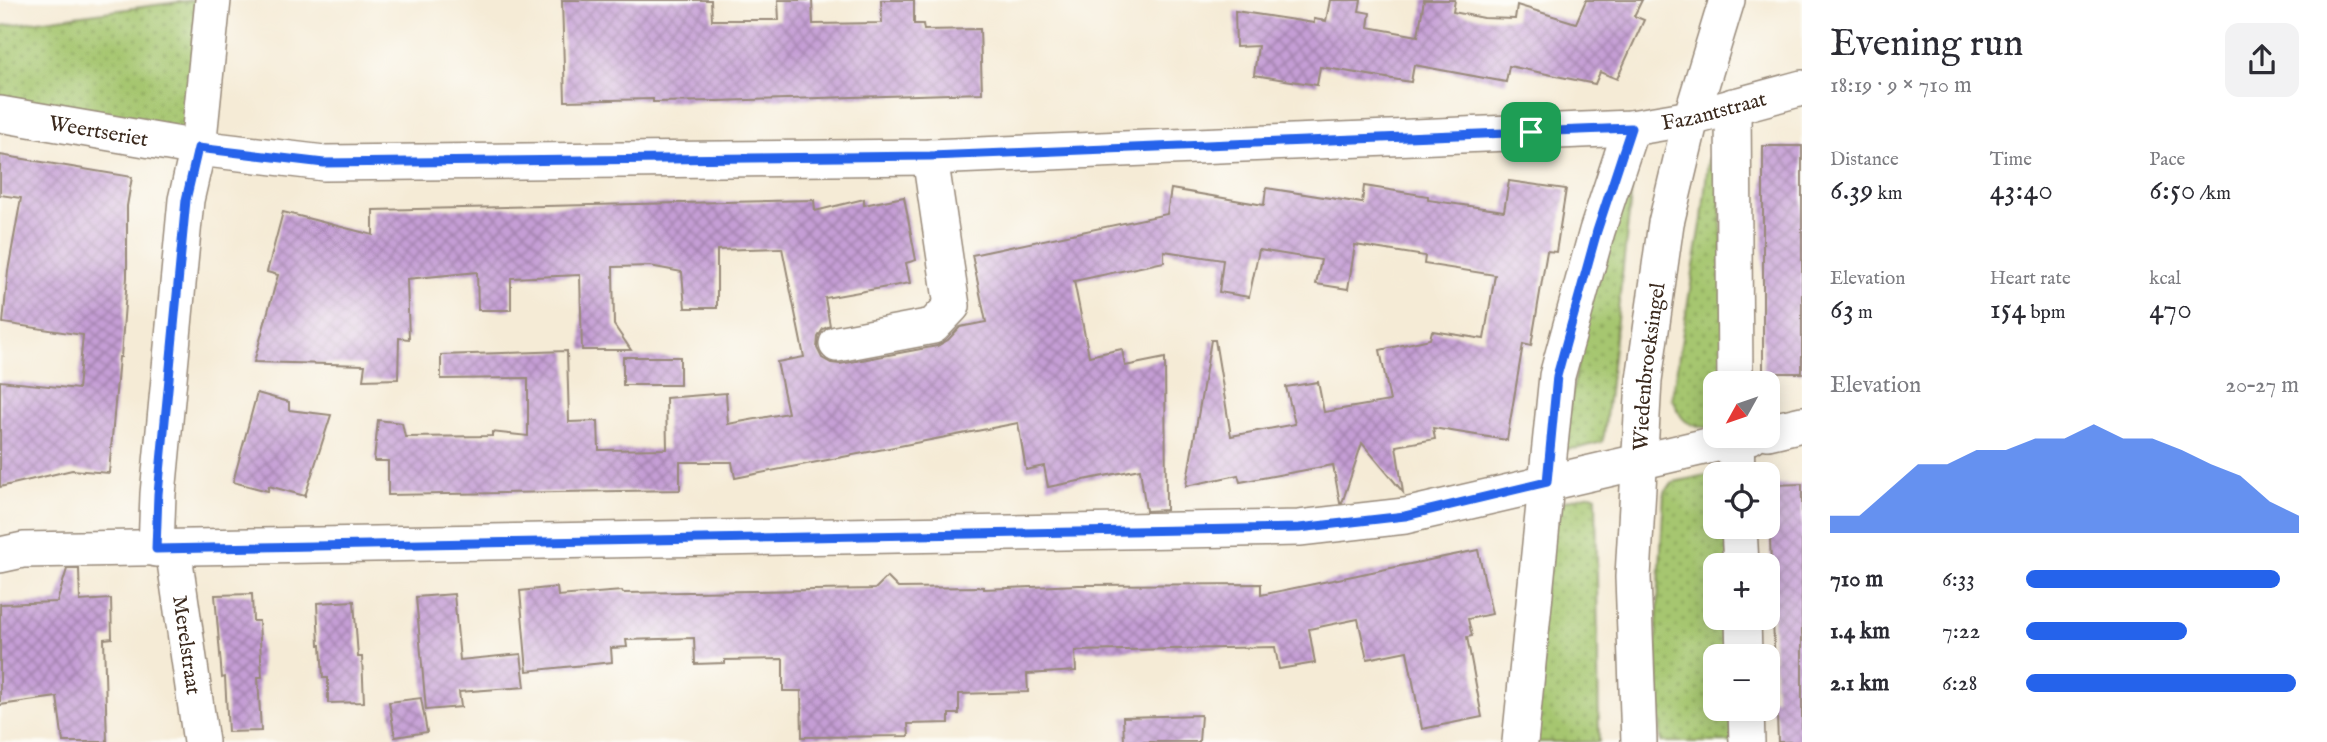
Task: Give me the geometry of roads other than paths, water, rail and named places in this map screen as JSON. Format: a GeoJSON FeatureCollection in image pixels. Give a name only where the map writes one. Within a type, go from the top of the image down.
{"type":"FeatureCollection","features":[{"type":"Feature","properties":{"kind":"street","name":"Merelstraat"},"geometry":{"type":"LineString","coordinates":[[201,742],[164,549],[158,494],[186,200],[198,148],[213,0]]}},
{"type":"Feature","properties":{"kind":"street","name":"Wiedenbroeksingel"},"geometry":{"type":"LineString","coordinates":[[1639,742],[1633,577],[1644,380],[1666,223],[1691,118],[1727,0]]}},
{"type":"Feature","properties":{"kind":"street","name":"Fazantstraat"},"geometry":{"type":"LineString","coordinates":[[198,148],[324,163],[930,156],[1631,128],[1691,118],[1802,88]]}},
{"type":"Feature","properties":{"kind":"street"},"geometry":{"type":"LineString","coordinates":[[1733,106],[1735,371]]}},
{"type":"Feature","properties":{"kind":"street","name":"Weertseriet"},"geometry":{"type":"LineString","coordinates":[[0,114],[198,148]]}},
{"type":"Feature","properties":{"kind":"street"},"geometry":{"type":"LineString","coordinates":[[1520,742],[1557,376],[1597,231],[1631,128]]}},
{"type":"Feature","properties":{"kind":"street"},"geometry":{"type":"LineString","coordinates":[[837,344],[933,327],[952,306],[930,156]]}},
{"type":"Feature","properties":{"kind":"street"},"geometry":{"type":"LineString","coordinates":[[1780,429],[1802,424]]}},
{"type":"Feature","properties":{"kind":"street"},"geometry":{"type":"LineString","coordinates":[[0,555],[23,550],[1299,528],[1405,516],[1703,447]]}},
{"type":"Feature","properties":{"kind":"street"},"geometry":{"type":"LineString","coordinates":[[1746,721],[1747,742]]}}]}
